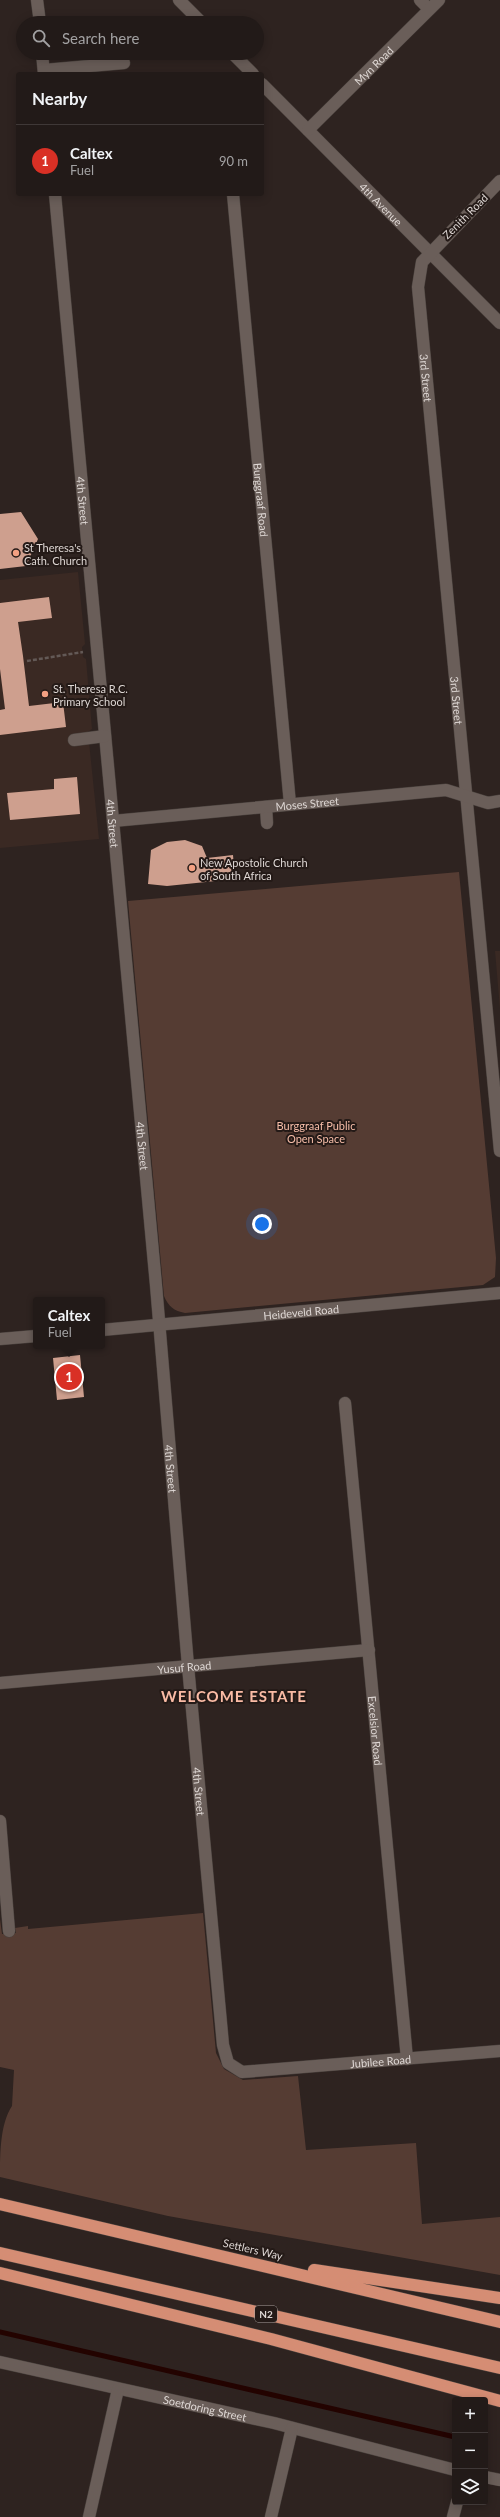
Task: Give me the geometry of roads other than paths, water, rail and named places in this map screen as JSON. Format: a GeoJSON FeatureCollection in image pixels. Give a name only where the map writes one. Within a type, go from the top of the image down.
{"type":"FeatureCollection","features":[{"type":"Feature","properties":{"kind":"highway","name":"Settlers Way"},"geometry":{"type":"LineString","coordinates":[[0,2204],[500,2322]]}},
{"type":"Feature","properties":{"kind":"highway","name":"N2"},"geometry":{"type":"LineString","coordinates":[[0,2253],[500,2368]]}},
{"type":"Feature","properties":{"kind":"highway"},"geometry":{"type":"LineString","coordinates":[[238,2259],[500,2298]]}},
{"type":"Feature","properties":{"kind":"highway"},"geometry":{"type":"LineString","coordinates":[[0,2274],[271,2339],[500,2401]]}},
{"type":"Feature","properties":{"kind":"street"},"geometry":{"type":"LineString","coordinates":[[38,0],[39,16]]}},
{"type":"Feature","properties":{"kind":"street"},"geometry":{"type":"LineString","coordinates":[[179,0],[195,16]]}},
{"type":"Feature","properties":{"kind":"street"},"geometry":{"type":"LineString","coordinates":[[420,0],[429,10]]}},
{"type":"Feature","properties":{"kind":"street","name":"Myn Road"},"geometry":{"type":"LineString","coordinates":[[308,130],[438,0]]}},
{"type":"Feature","properties":{"kind":"street"},"geometry":{"type":"LineString","coordinates":[[43,60],[44,72],[124,63]]}},
{"type":"Feature","properties":{"kind":"street"},"geometry":{"type":"LineString","coordinates":[[239,60],[251,72]]}},
{"type":"Feature","properties":{"kind":"street","name":"4th Avenue"},"geometry":{"type":"LineString","coordinates":[[264,86],[500,323]]}},
{"type":"Feature","properties":{"kind":"street","name":"Zenith Road"},"geometry":{"type":"LineString","coordinates":[[429,252],[500,181]]}},
{"type":"Feature","properties":{"kind":"street","name":"4th Street"},"geometry":{"type":"LineString","coordinates":[[55,196],[156,1285],[158,1325],[188,1666],[223,2046],[228,2063],[235,2069],[242,2072],[260,2072]]}},
{"type":"Feature","properties":{"kind":"street","name":"Burggraaf Road"},"geometry":{"type":"LineString","coordinates":[[233,196],[290,804]]}},
{"type":"Feature","properties":{"kind":"street","name":"3rd Street"},"geometry":{"type":"LineString","coordinates":[[429,252],[422,262],[418,287],[500,1151]]}},
{"type":"Feature","properties":{"kind":"street"},"geometry":{"type":"LineString","coordinates":[[74,740],[105,736]]}},
{"type":"Feature","properties":{"kind":"street","name":"Moses Street"},"geometry":{"type":"LineString","coordinates":[[113,821],[446,790],[488,803],[500,801]]}},
{"type":"Feature","properties":{"kind":"street"},"geometry":{"type":"LineString","coordinates":[[266,807],[268,823]]}},
{"type":"Feature","properties":{"kind":"street","name":"Heideveld Road"},"geometry":{"type":"LineString","coordinates":[[105,1330],[500,1293]]}},
{"type":"Feature","properties":{"kind":"street"},"geometry":{"type":"LineString","coordinates":[[0,1339],[33,1336]]}},
{"type":"Feature","properties":{"kind":"street","name":"Excelsior Road"},"geometry":{"type":"LineString","coordinates":[[345,1402],[407,2059]]}},
{"type":"Feature","properties":{"kind":"street","name":"Yusuf Road"},"geometry":{"type":"LineString","coordinates":[[0,1683],[369,1650]]}},
{"type":"Feature","properties":{"kind":"street"},"geometry":{"type":"LineString","coordinates":[[0,1821],[9,1931]]}},
{"type":"Feature","properties":{"kind":"street","name":"Jubilee Road"},"geometry":{"type":"LineString","coordinates":[[260,2072],[500,2051]]}},
{"type":"Feature","properties":{"kind":"street","name":"Soetdoring Street"},"geometry":{"type":"LineString","coordinates":[[0,2362],[292,2428],[452,2469]]}},
{"type":"Feature","properties":{"kind":"street"},"geometry":{"type":"LineString","coordinates":[[89,2517],[118,2389]]}},
{"type":"Feature","properties":{"kind":"street"},"geometry":{"type":"LineString","coordinates":[[271,2517],[292,2428]]}},
{"type":"Feature","properties":{"kind":"street"},"geometry":{"type":"LineString","coordinates":[[488,2478],[500,2480]]}},
{"type":"Feature","properties":{"kind":"street"},"geometry":{"type":"LineString","coordinates":[[453,2517],[455,2505]]}},
{"type":"Feature","properties":{"kind":"waterway"},"geometry":{"type":"LineString","coordinates":[[0,2332],[452,2436]]}},
{"type":"Feature","properties":{"kind":"place","name":"St Theresa's Cath. Church"},"geometry":{"type":"Point","coordinates":[16,553]}},
{"type":"Feature","properties":{"kind":"place","name":"St. Theresa R.C. Primary School"},"geometry":{"type":"Point","coordinates":[45,694]}},
{"type":"Feature","properties":{"kind":"place","name":"New Apostolic Church of South Africa"},"geometry":{"type":"Point","coordinates":[192,868]}},
{"type":"Feature","properties":{"kind":"place","name":"Caltex"},"geometry":{"type":"Point","coordinates":[69,1377]}},
{"type":"Feature","properties":{"kind":"district","name":"WELCOME ESTATE"},"geometry":{"type":"Point","coordinates":[234,1696]}},
{"type":"Feature","properties":{"kind":"park label","name":"Burggraaf Public Open Space"},"geometry":{"type":"Point","coordinates":[316,1131]}}]}
